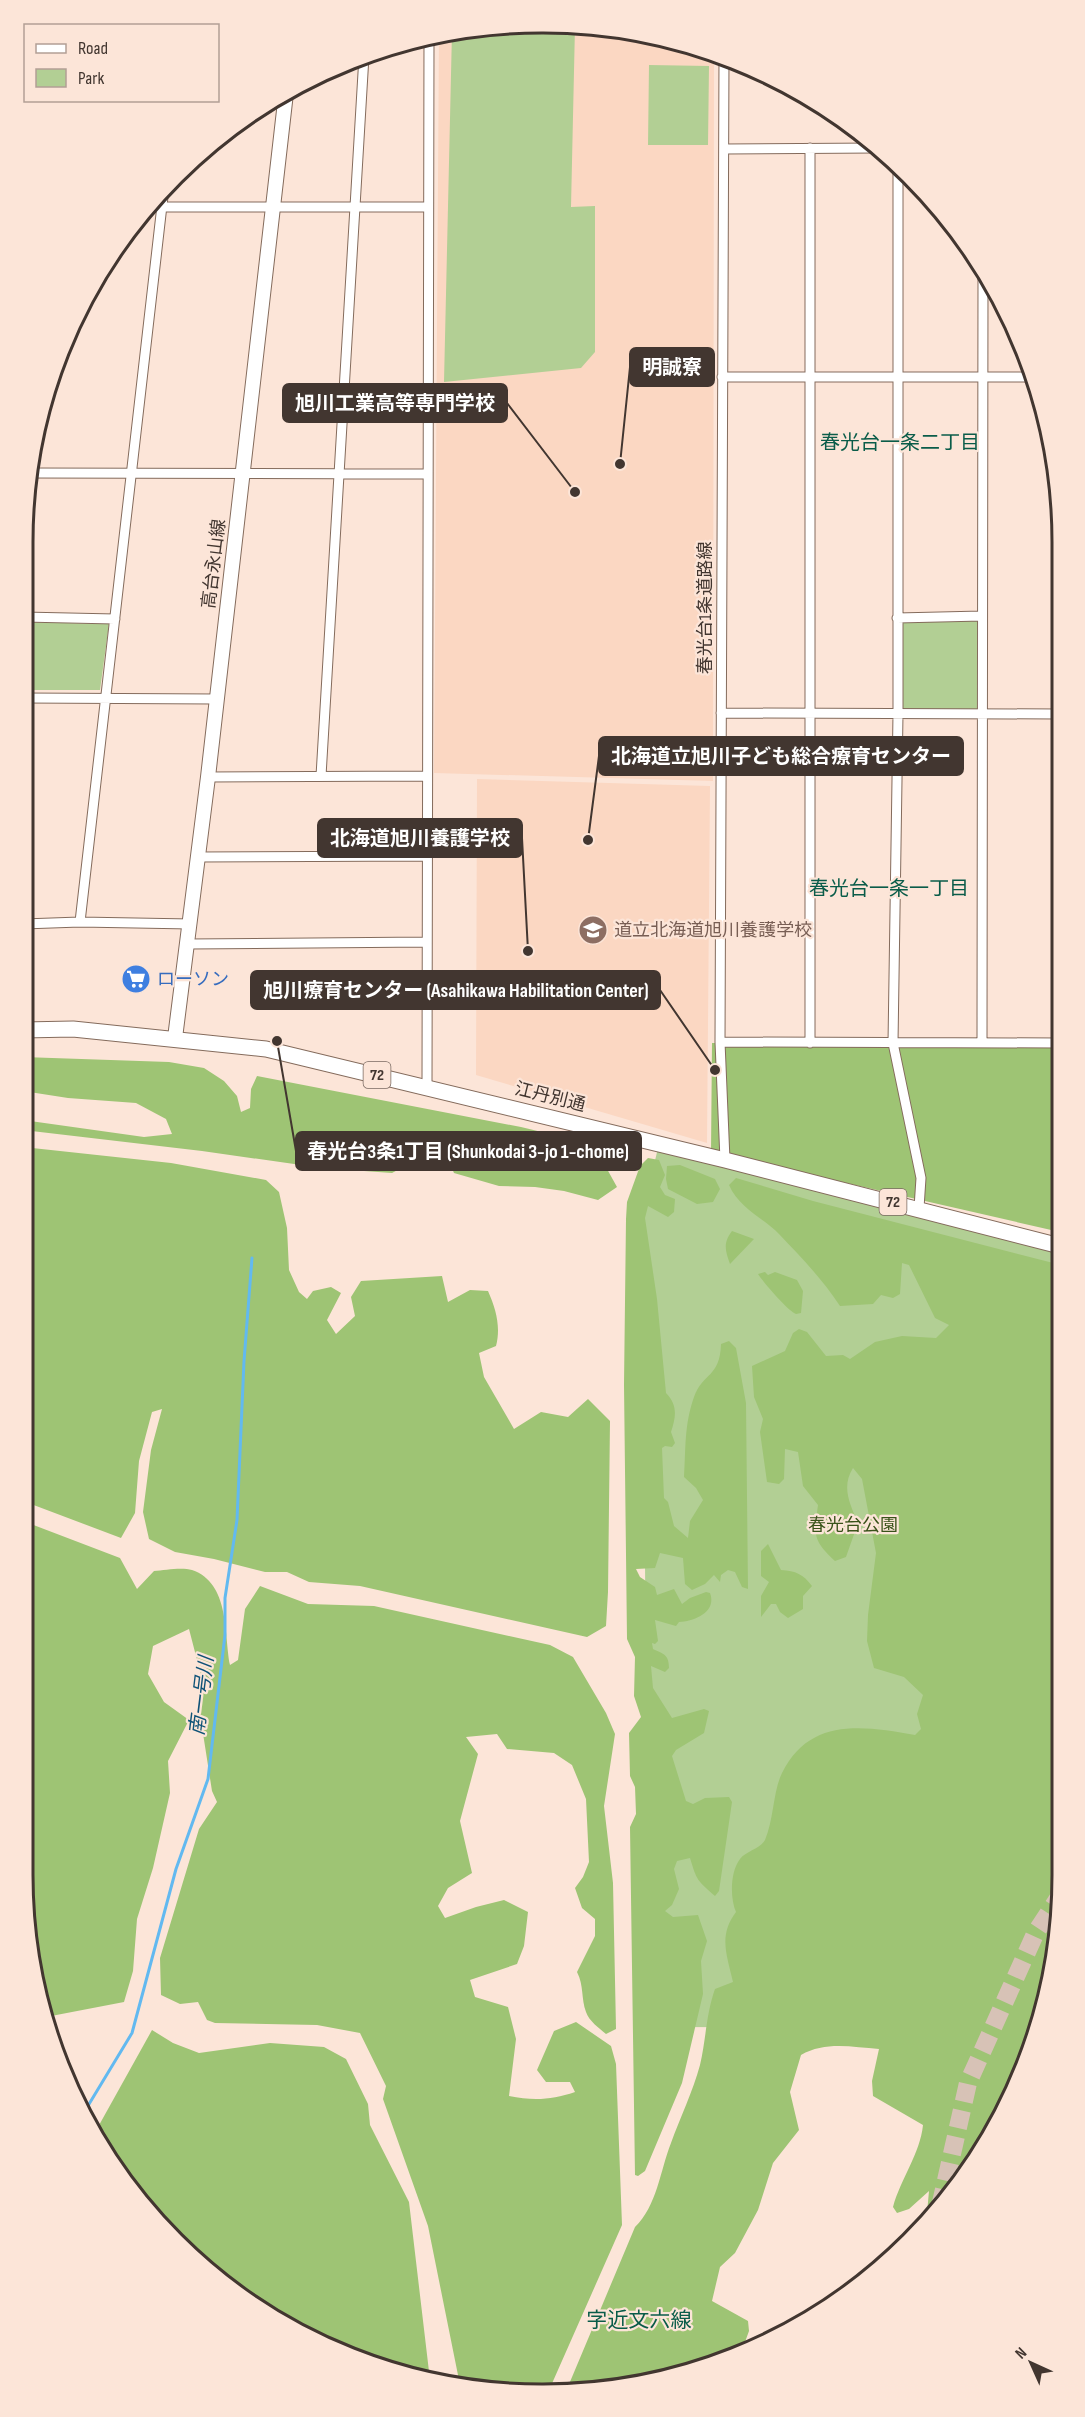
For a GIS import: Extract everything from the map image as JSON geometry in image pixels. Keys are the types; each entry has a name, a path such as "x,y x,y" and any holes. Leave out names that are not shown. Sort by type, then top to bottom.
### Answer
{"main road":[{"name":"江丹別通","path":"33,1030 73,1029 266,1049 919,1208 1052,1244"}],"street":[{"path":"427,1087 429,46"},
{"path":"321,776 353,207 363,66"},
{"name":"春光台1条道路線","path":"724,67 720,1042 725,1160"},
{"name":"高台永山線","path":"175,1038 191,924 285,103"},
{"path":"810,148 810,1043"},
{"path":"724,149 865,148"},
{"path":"898,177 898,714 892,1043 921,1178 919,1208"},
{"path":"80,922 162,203"},
{"path":"162,207 272,205 428,207"},
{"path":"982,1043 983,286"},
{"path":"722,377 1024,377"},
{"path":"38,473 428,474"},
{"path":"897,618 982,616"},
{"path":"33,617 115,619"},
{"path":"33,698 216,699"},
{"path":"722,713 1052,714"},
{"path":"208,777 427,776"},
{"path":"198,858 427,856"},
{"path":"33,924 191,924"},
{"path":"188,944 427,942"},
{"path":"720,1042 1052,1043"}],"shaded area":[{"path":"509,34 576,34 642,43 674,50 714,63 713,781 434,773 439,44"},
{"name":"道立北海道旭川養護学校","path":"477,779 710,786 707,1143 476,1075"}],"green space":[{"path":"509,34 575,34 571,207 595,206 595,352 581,368 444,382 452,41"},
{"path":"649,65 709,66 708,145 648,145"},
{"path":"982,616 982,714 898,714 897,618"},
{"path":"33,622 109,624 100,690 33,690"},
{"path":"712,1043 1052,1047 1052,1230 711,1152"},
{"path":"33,1057 169,1062 204,1068 224,1081 237,1096 241,1112 250,1108 251,1089 257,1076 521,1127 583,1142 602,1160 617,1187 598,1200 564,1191 499,1186 454,1173 445,1153 428,1147 411,1163 392,1173 322,1168 33,1131 33,1121 144,1137 172,1134 166,1119 136,1103 68,1098 33,1093"},
{"path":"33,1148 171,1163 266,1180 279,1192 287,1228 289,1270 299,1292 307,1299 313,1291 331,1287 341,1293 327,1320 336,1334 355,1316 351,1297 361,1281 442,1276 448,1302 470,1290 488,1291 497,1318 496,1346 479,1353 484,1377 514,1429 541,1412 568,1417 588,1399 610,1421 606,1626 587,1637 360,1586 309,1582 287,1572 265,1572 175,1552 149,1539 143,1512 151,1450 162,1409 152,1412 139,1461 135,1513 121,1538 33,1505"},
{"name":"春光台公園","path":"658,1148 1052,1249 1051,1908 1042,1974 1028,2028 649,2027 642,1215"},
{"path":"648,1158 659,1160 665,1175 660,1187 665,1195 675,1199 674,1212 668,1217 648,1206 645,1218 657,1299 666,1393 673,1402 675,1411 671,1432 675,1443 672,1447 662,1448 664,1498 668,1502 674,1526 688,1538 690,1521 703,1500 696,1488 684,1477 688,1418 698,1389 718,1363 721,1344 729,1341 736,1348 746,1403 748,1589 742,1587 735,1572 728,1570 721,1575 720,1582 714,1575 705,1584 692,1590 685,1584 683,1558 660,1553 655,1568 636,1569 640,1577 655,1587 657,1595 674,1589 682,1604 690,1598 706,1592 710,1593 711,1600 707,1610 692,1620 679,1622 676,1626 655,1620 658,1641 655,1644 652,1643 653,1649 665,1655 669,1668 665,1672 651,1666 653,1688 672,1718 704,1709 709,1711 704,1733 676,1750 672,1756 686,1801 693,1804 705,1798 729,1797 732,1802 719,1891 715,1896 698,1880 690,1858 677,1861 674,1869 679,1889 672,1905 665,1911 673,1917 698,1915 707,1941 701,1961 703,1994 682,2083 645,2171 638,2176 635,2175 630,1827 636,1814 635,1787 630,1776 629,1733 641,1717 634,1696 635,1657 627,1639 624,1385 627,1202 640,1166"},
{"path":"680,1165 715,1179 720,1189 713,1202 697,1204 668,1189 667,1166"},
{"path":"736,1178 813,1201 1052,1263 1052,1874 1048,1941 1035,2006 1013,2069 984,2129 947,2185 927,2208 929,2191 909,2209 897,2213 893,2207 918,2146 923,2125 873,2096 872,2081 879,2049 829,2046 801,2055 790,2092 799,2130 773,2163 758,2210 735,2253 720,2267 712,2301 748,2321 749,2331 745,2341 674,2367 609,2380 569,2383 635,2227 653,2199 697,2075 715,1989 733,1982 726,1938 730,1921 736,1912 732,1893 734,1871 743,1856 760,1846 765,1840 782,1773 794,1755 807,1742 823,1734 857,1728 915,1735 921,1729 917,1714 923,1695 904,1677 874,1668 867,1641 876,1553 862,1479 853,1468 849,1475 847,1489 858,1523 846,1557 835,1561 818,1542 816,1523 818,1505 803,1486 798,1452 785,1449 784,1479 779,1484 767,1482 760,1432 763,1419 754,1397 752,1366 785,1351 793,1333 799,1329 807,1332 826,1356 843,1355 850,1359 875,1342 902,1336 936,1338 949,1325 935,1318 909,1265 902,1263 900,1294 893,1298 881,1295 873,1304 840,1306 803,1260 779,1234 739,1200 729,1185"},
{"path":"732,1231 754,1239 730,1264 726,1247 727,1239"},
{"path":"765,1272 768,1275 775,1272 797,1280 803,1291 801,1313 792,1312 770,1289 758,1274"},
{"path":"33,1525 120,1558 137,1589 154,1571 188,1569 204,1577 213,1586 223,1611 230,1665 238,1660 245,1609 260,1586 308,1604 374,1606 550,1645 573,1657 606,1713 615,1734 604,1806 613,1883 616,2029 606,2034 589,2018 584,2007 581,1982 577,1972 595,1936 595,1919 582,1908 575,1888 583,1877 589,1862 586,1799 572,1765 554,1753 507,1749 497,1734 466,1737 478,1754 460,1821 472,1873 448,1888 438,1906 445,1918 504,1900 528,1912 524,1946 517,1964 470,1980 475,1997 508,2007 516,2039 509,2096 542,2099 575,2092 570,2082 546,2082 537,2070 554,2031 576,2022 611,2046 616,2064 622,2225 552,2384 509,2383 458,2377 428,2226 383,2099 386,2086 360,2033 317,2025 215,2023 207,2020 198,2002 180,2004 161,1995 160,1958 199,1829 217,1802 212,1791 202,1727 197,1714 203,1683 189,1629 153,1646 148,1674 164,1702 189,1720 168,1761 170,1793 153,1868 137,1919 133,1971 124,2002 53,2016 43,1974 37,1941 33,1874"},
{"path":"768,1544 781,1570 799,1574 812,1586 803,1596 803,1609 788,1618 780,1612 776,1604 771,1604 761,1617 761,1596 769,1582 761,1576 761,1551"},
{"path":"152,2030 173,2043 199,2053 270,2043 324,2047 346,2059 368,2104 370,2125 409,2202 429,2371 379,2357 317,2331 288,2316 232,2279 182,2235 159,2210 138,2185 99,2125"}],"waterway":[{"name":"南一号川","path":"89,2105 132,2033 176,1869 208,1779 225,1635 225,1598 237,1520 244,1361 252,1258"}],"tunnel":[{"path":"944,2188 968,2083 1036,1932 1051,1909"}],"place":[{"name":"明誠寮","path":"620,464"},
{"name":"旭川工業高等専門学校","path":"575,492"},
{"name":"北海道立旭川子ども総合療育センター","path":"588,840"},
{"name":"道立北海道旭川養護学校","path":"593,930"},
{"name":"北海道旭川養護学校","path":"528,951"},
{"name":"ローソン","path":"136,979"},
{"name":"春光台3条1丁目 (Shunkodai 3-jo 1-chome)","path":"277,1041"},
{"name":"旭川療育センター (Asahikawa Habilitation Center)","path":"715,1070"}],"district":[{"name":"春光台一条二丁目","path":"900,443"},
{"name":"春光台一条一丁目","path":"889,889"},
{"name":"字近文六線","path":"639,2320"}]}
